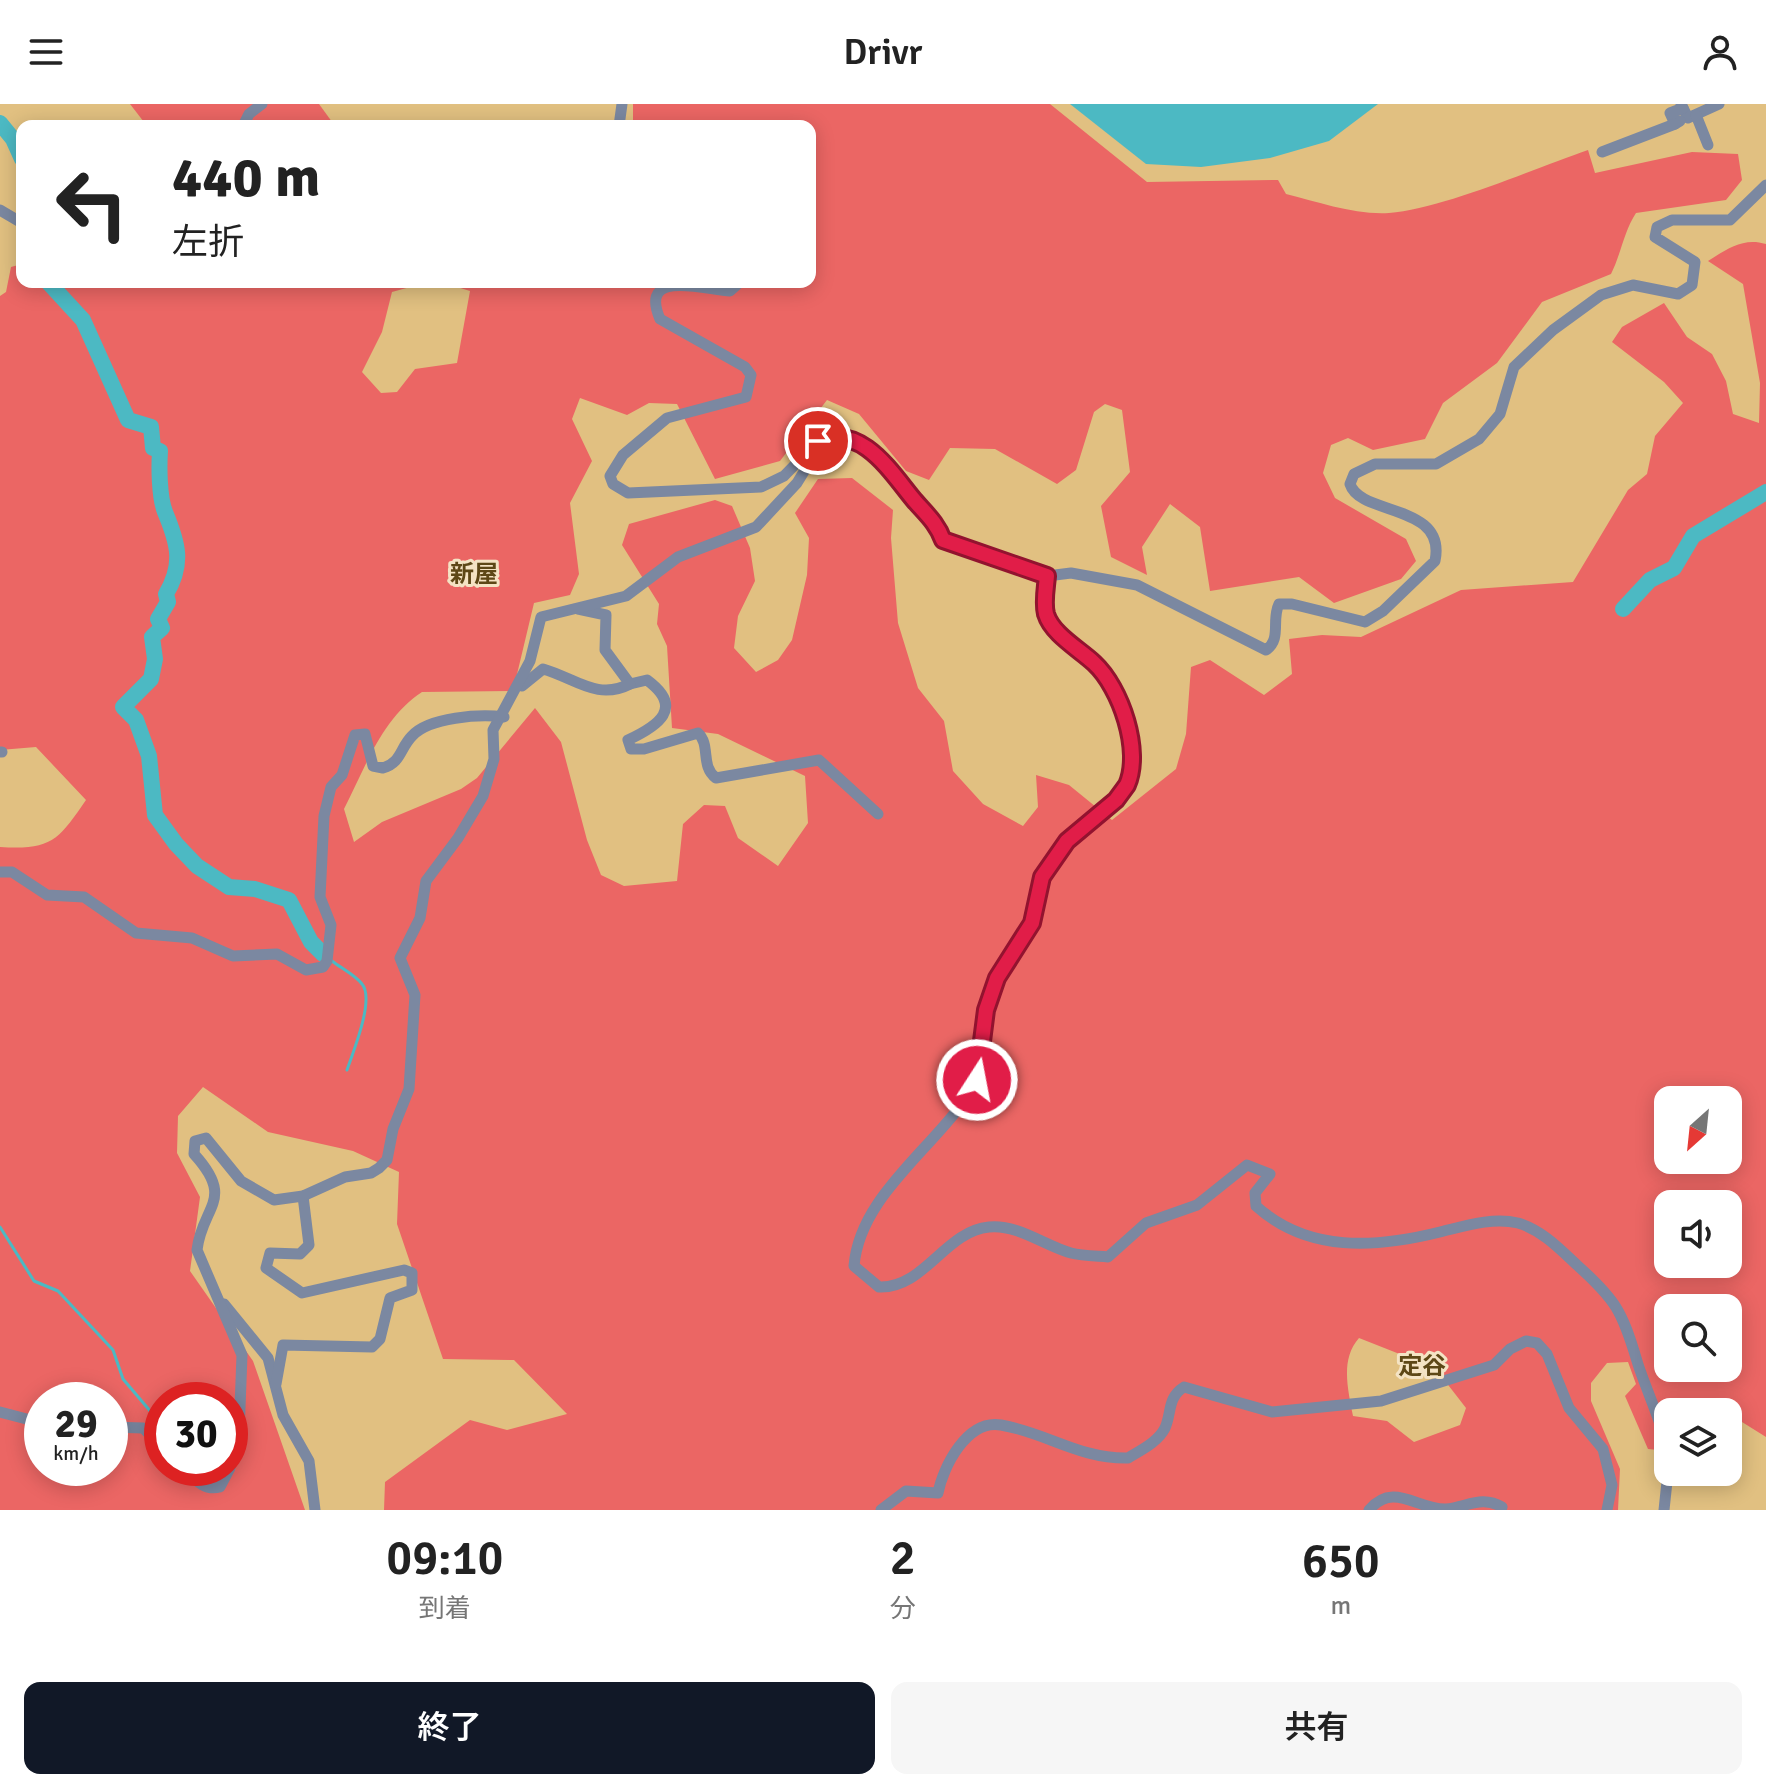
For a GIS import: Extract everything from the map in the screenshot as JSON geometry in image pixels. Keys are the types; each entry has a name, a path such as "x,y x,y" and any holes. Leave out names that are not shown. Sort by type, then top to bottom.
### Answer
{"street":[{"path":"246,120 262,104"},
{"path":"1602,152 1675,124 1670,113 1719,104"},
{"path":"1687,111 1708,145"},
{"path":"664,288 656,298 660,319 745,367 751,375 746,397 667,418 617,462 610,481 628,493 745,491 784,476 818,441 847,438 872,452 938,525 943,540 1047,576 1071,573 1148,589 1260,650 1266,650 1274,642 1276,608 1284,602 1356,622 1372,620 1431,568 1437,553 1435,543 1423,526 1352,490 1354,474 1375,464 1419,467 1436,464 1479,439 1500,414 1514,367 1577,313 1618,288 1633,285 1678,294 1692,285 1695,262 1655,237 1657,227 1672,220 1730,220 1766,185"},
{"path":"700,288 730,291 733,288"},
{"path":"241,1382 242,1355 197,1250 199,1235 213,1213 217,1195 206,1168 194,1154 195,1141 206,1138 241,1181 274,1200 303,1196 345,1177 371,1173 387,1160 393,1129 409,1089 414,1013 415,995 400,958 420,918 426,881 458,838 483,796 494,759 492,739 498,716 530,661 541,617 626,596 678,557 756,527 797,483 819,447 818,441"},
{"path":"1047,576 1047,616 1057,631 1097,665 1115,694 1132,755 1132,774 1116,800 1067,841 1047,868 1032,923 997,978 986,1010 977,1080 879,1203 860,1241 854,1266 879,1287 900,1286 947,1248 990,1226 1028,1234 1071,1253 1108,1257 1146,1223 1197,1205 1247,1165 1270,1174 1255,1193 1256,1206 1273,1221 1300,1235 1357,1244 1439,1233 1473,1223 1518,1223 1549,1238 1596,1279 1617,1304 1654,1410"},
{"path":"573,608 606,615 605,650 630,684"},
{"path":"0,872 12,872 47,895 84,897 136,933 192,938 233,956 277,954 306,970 323,967 327,961 331,925 320,897 324,816 331,787 342,775 355,735 365,734 373,766 383,768 397,761 413,734 420,730 465,715 506,718 523,683 543,669 595,691 616,691 647,680 659,689 667,705 658,724 628,740 631,749 644,749 698,733 705,740 707,767 716,778 819,760 878,814"},
{"path":"276,1384 283,1345 372,1347 380,1339 390,1298 412,1290 414,1285 412,1273 404,1270 302,1293 270,1273 266,1268 270,1253 300,1254 309,1245 303,1196"},
{"path":"222,1303 229,1306 268,1358 283,1415 309,1461 315,1510"},
{"path":"881,1510 906,1491 938,1493 942,1472 952,1454 982,1429 998,1424 1079,1451 1128,1458 1159,1436 1165,1427 1172,1399 1184,1387 1272,1412 1363,1404 1494,1365 1510,1349 1526,1341 1537,1343 1547,1354 1569,1408 1603,1449 1612,1485 1607,1510"},
{"path":"0,1412 24,1418"},
{"path":"1664,1510 1667,1486"},
{"path":"1369,1510 1383,1498 1394,1496 1438,1509 1487,1500 1502,1507 1501,1510"}],"shaded area":[{"path":"130,104 319,104 331,120 142,120"},
{"path":"633,104 1050,104 1147,182 1278,180 1286,194 1376,213 1435,204 1588,150 1595,173 1692,152 1738,154 1742,180 1726,200 1636,213 1611,274 1542,302 1497,363 1443,403 1425,439 1373,450 1348,438 1331,445 1323,473 1335,498 1406,539 1416,561 1401,579 1334,603 1299,577 1210,591 1200,527 1170,504 1142,547 1147,575 1111,557 1101,506 1130,472 1122,410 1105,404 1094,412 1076,470 1057,484 995,449 950,448 929,480 906,471 859,414 827,400 780,461 715,479 677,404 649,403 627,415 580,398 572,419 592,461 570,503 579,574 570,595 534,603 513,691 422,692 408,703 385,730 344,809 354,842 382,822 461,789 477,778 535,708 561,742 587,840 601,875 624,886 677,881 683,824 704,805 725,806 738,838 778,866 808,823 805,776 718,734 672,728 667,646 657,624 659,604 622,545 629,524 715,500 732,506 750,548 755,581 738,616 734,648 756,672 778,660 792,640 807,575 809,538 795,513 818,479 852,478 893,510 891,538 898,623 918,688 944,721 953,771 983,804 1023,826 1038,807 1036,775 1069,785 1112,820 1176,769 1186,734 1191,667 1210,660 1264,695 1292,674 1289,639 1322,635 1361,637 1461,590 1573,582 1628,490 1647,474 1655,436 1683,403 1664,382 1612,342 1622,327 1664,303 1687,337 1712,354 1726,381 1733,414 1759,423 1760,383 1743,284 1708,261 1743,243 1766,244 1766,1437 1742,1422 1742,1398 1654,1398 1654,1450 1648,1449 1625,1396 1636,1384 1628,1362 1607,1363 1591,1383 1591,1401 1620,1469 1618,1510 384,1510 385,1482 470,1420 507,1430 567,1414 514,1360 443,1359 397,1224 399,1172 353,1151 268,1132 203,1087 178,1116 177,1153 200,1197 190,1271 253,1361 305,1510 0,1510 0,847 31,847 52,840 68,825 86,800 36,747 0,750 0,296 6,292 11,267 16,266 16,288 406,288 392,292 382,332 362,372 381,393 397,392 415,369 457,363 470,291 460,288 816,288 816,120 633,120","holes":["1359,1338 1435,1368 1466,1408 1460,1425 1414,1442 1387,1421 1353,1416 1347,1365"]}],"water":[{"path":"1070,104 1378,104 1329,141 1270,158 1201,167 1146,164"}],"waterway":[{"path":"0,123 16,146"},
{"path":"54,288 83,320 128,420 151,427 153,448 160,451 163,506 176,544 177,563 166,594 168,602 158,619 162,628 152,637 155,659 151,679 123,707 136,720 149,756 155,815 197,866 229,887 255,889 289,900 311,942 323,954"},
{"path":"1623,609 1650,580 1674,568 1693,536 1766,492"},
{"path":"332,961 359,981 365,991 365,1013 347,1070"},
{"path":"0,1227 34,1281 58,1291 113,1350 123,1379 144,1404"}],"district":[{"name":"新屋","path":"474,574"},
{"name":"定谷","path":"1422,1366"}],"route":[{"path":"818,441 827,437 847,438 872,452 938,525 943,540 1047,576 1047,616 1057,631 1097,665 1119,703 1128,737 1132,774 1127,785 1116,800 1067,841 1052,859 1042,877 1032,923 997,978 986,1010 981,1070 977,1080"}]}
